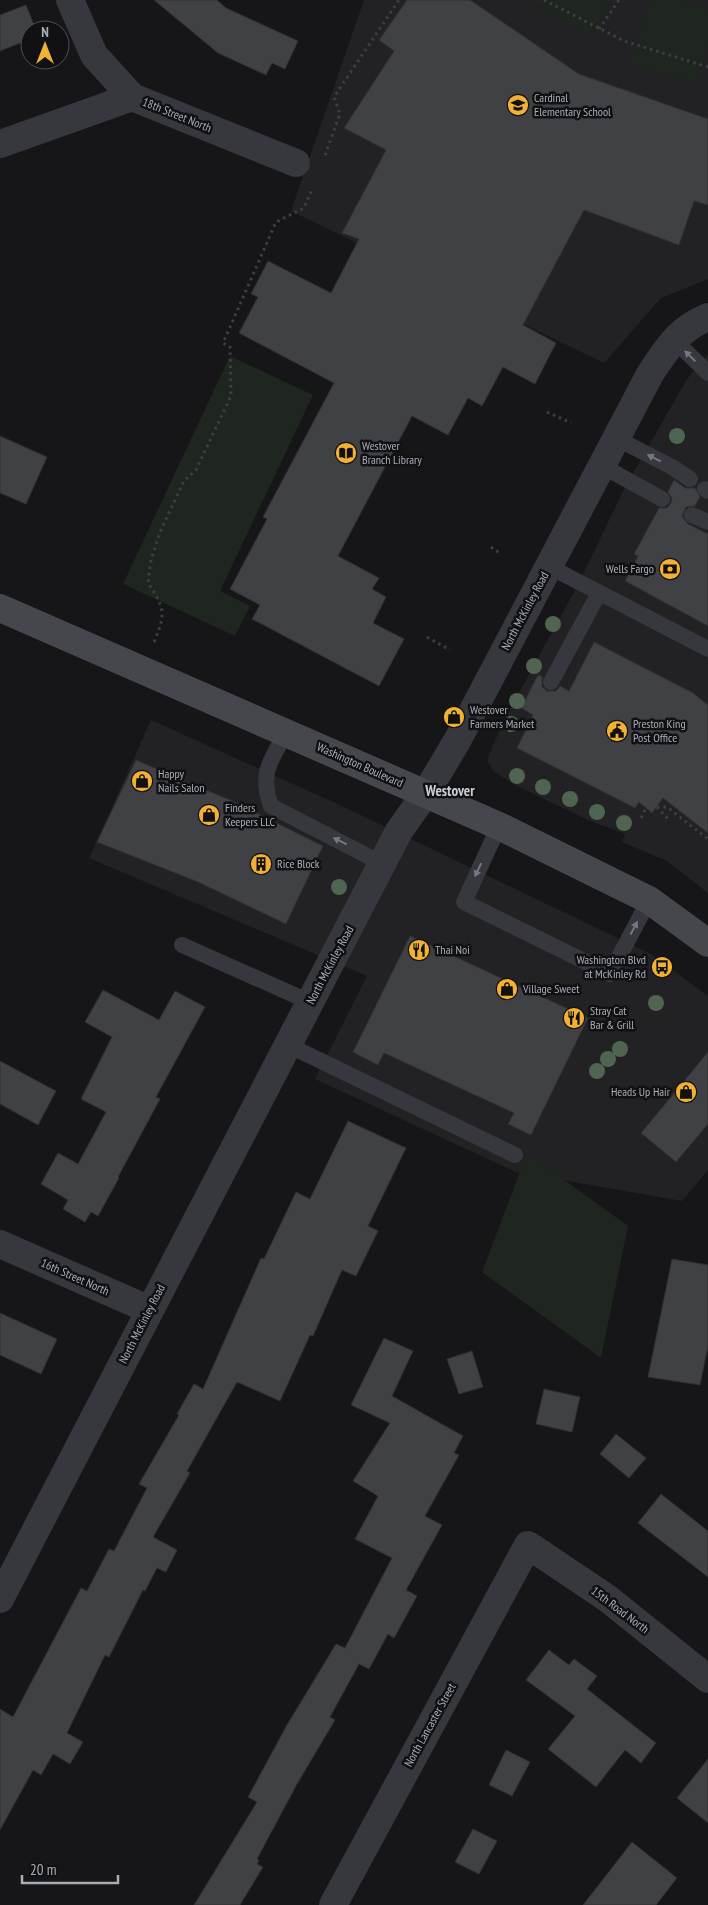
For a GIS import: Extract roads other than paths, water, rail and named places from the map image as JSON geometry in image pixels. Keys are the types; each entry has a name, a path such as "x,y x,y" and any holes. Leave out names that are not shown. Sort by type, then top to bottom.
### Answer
{"main road":[{"name":"Washington Boulevard","path":"0,608 499,826 649,900 708,943"}],"street":[{"path":"70,0 94,55 132,97"},
{"name":"18th Street North","path":"0,144 132,97 306,172"},
{"path":"673,339 697,321 708,317"},
{"name":"North McKinley Road","path":"0,1599 399,831 426,793 457,740 650,374 673,339"},
{"name":"16th Street North","path":"0,1244 150,1310"},
{"name":"15th Road North","path":"528,1545 607,1598 708,1679"},
{"name":"North Lancaster Street","path":"333,1905 528,1545"}],"lane":[{"path":"673,339 708,372"},
{"path":"616,438 672,467 690,480"},
{"path":"602,466 662,499"},
{"path":"692,515 708,522"},
{"path":"548,566 708,649"},
{"path":"551,682 599,593"},
{"path":"286,732 268,766 264,788 270,806 383,864"},
{"path":"499,826 464,902 610,974 649,900"},
{"path":"182,945 310,1002"},
{"path":"288,1045 515,1155"}],"place":[{"name":"Cardinal Elementary School","path":"518,105"},
{"name":"Westover Branch Library","path":"346,453"},
{"name":"Wells Fargo","path":"670,569"},
{"name":"Westover Farmers Market","path":"454,717"},
{"name":"Preston King Post Office","path":"617,731"},
{"name":"Happy Nails Salon","path":"142,781"},
{"name":"Finders Keepers LLC","path":"209,815"},
{"name":"Rice Block","path":"261,864"},
{"name":"Thai Noi","path":"419,950"},
{"name":"Washington Blvd at McKinley Rd","path":"662,967"},
{"name":"Village Sweet","path":"507,989"},
{"name":"Stray Cat Bar & Grill","path":"574,1018"},
{"name":"Heads Up Hair","path":"686,1092"}],"district":[{"name":"Westover","path":"450,791"}]}
